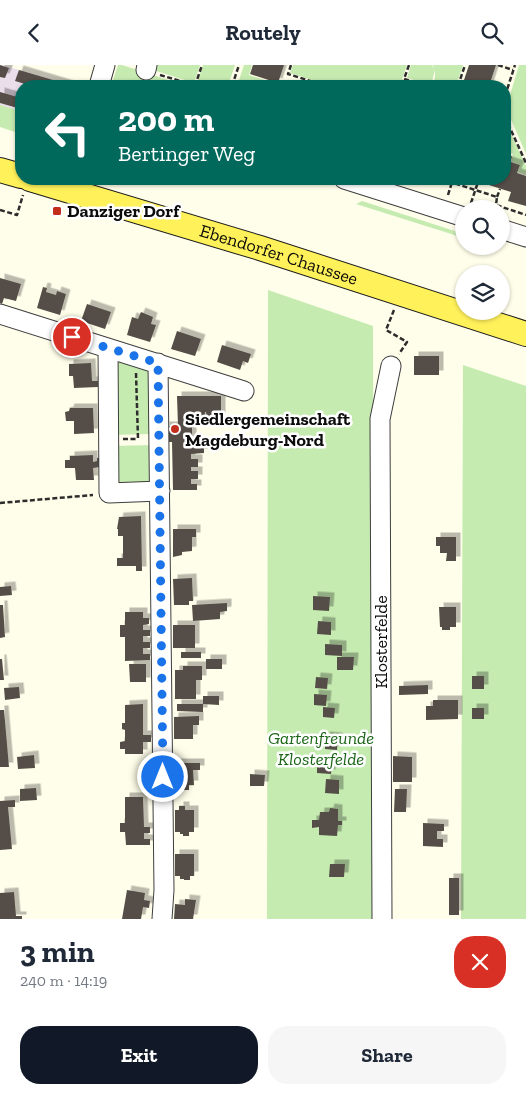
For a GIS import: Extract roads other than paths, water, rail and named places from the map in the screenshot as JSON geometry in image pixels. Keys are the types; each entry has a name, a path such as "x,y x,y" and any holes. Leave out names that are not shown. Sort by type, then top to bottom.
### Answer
{"main road":[{"name":"Ebendorfer Chaussee","path":"0,170 15,177"},
{"name":"Ebendorfer Chaussee","path":"73,185 526,334"}],"street":[{"path":"101,80 105,65"},
{"path":"363,185 455,214"},
{"path":"510,232 526,237"},
{"path":"0,314 244,391"},
{"path":"108,348 109,493 160,491"},
{"path":"158,363 164,890 162,919"},
{"name":"Klosterfelde","path":"382,919 380,419 391,366"}],"place":[{"name":"Danziger Dorf","path":"57,211"},
{"name":"Siedlergemeinschaft Magdeburg-Nord","path":"175,429"}],"park label":[{"name":"Gartenfreunde Klosterfelde","path":"321,748"}]}
